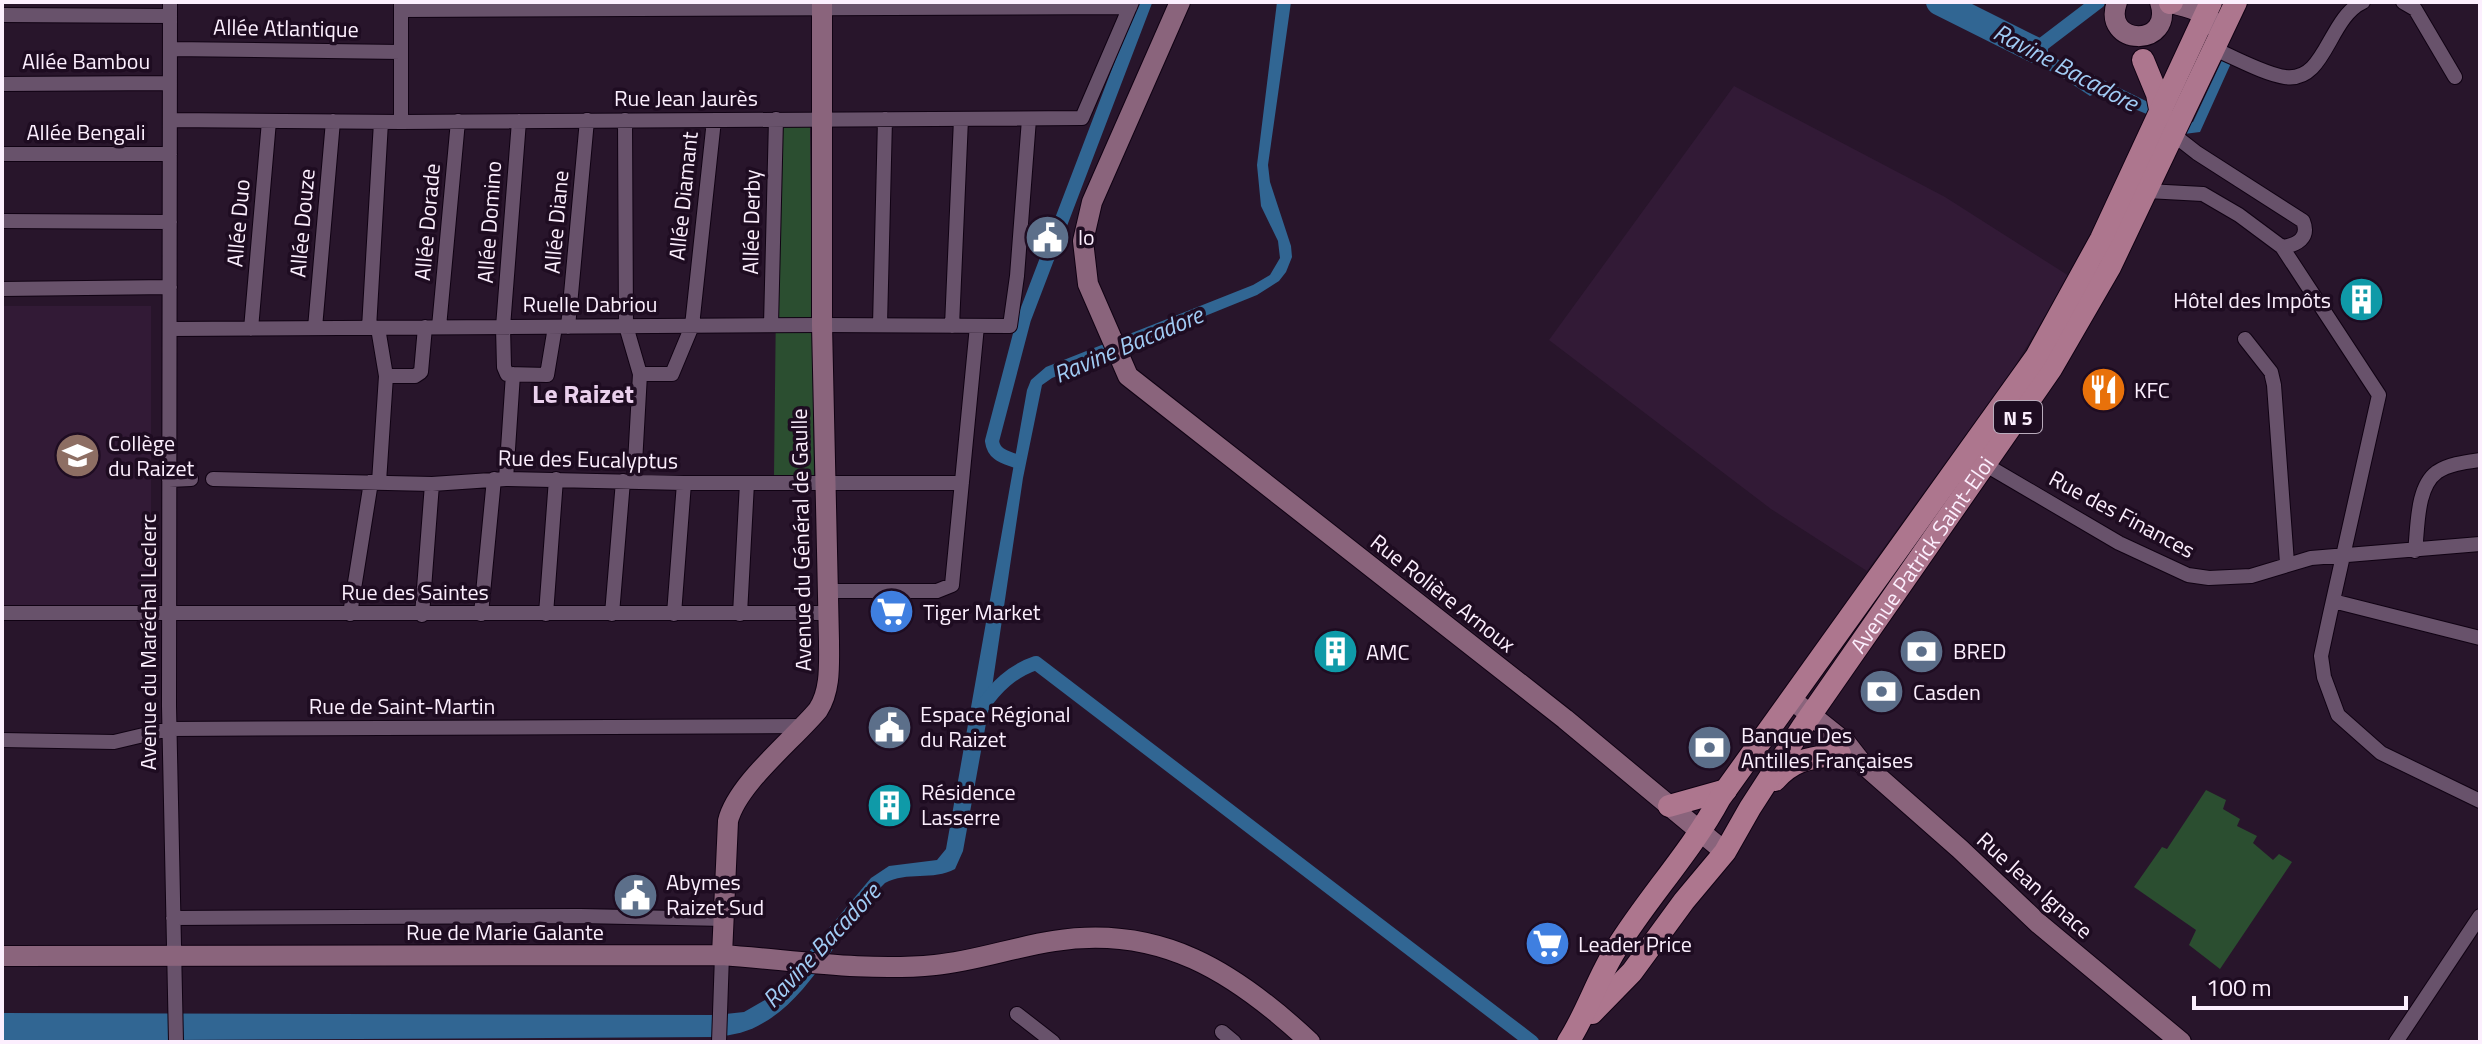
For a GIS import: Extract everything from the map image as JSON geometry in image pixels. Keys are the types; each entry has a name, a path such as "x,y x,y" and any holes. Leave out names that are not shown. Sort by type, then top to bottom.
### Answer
{"main road":[{"name":"Avenue Patrick Saint-Eloi","path":"1572,1035 1615,950 2036,357 2101,239 2161,114 2217,48 2236,2"},
{"name":"Avenue Patrick Saint-Eloi","path":"1572,1035 1632,972 1725,852 1807,720 2051,369 2155,191 2174,135 2182,92 2208,8"},
{"path":"2143,60 2157,94 2161,114"},
{"path":"1750,808 1788,766 1814,757 1850,758"},
{"path":"1669,806 1726,790"}],"street":[{"name":"Rue Rolière Arnoux","path":"1180,2 1092,202 1083,241 1088,284 1128,376 1553,710 1725,852"},
{"path":"2113,13 2138,37 2156,29 2162,18 2160,2"},
{"path":"2170,2 2208,8 2217,48 2287,78 2302,75 2316,67 2336,27 2356,5 2363,2"},
{"path":"2403,2 2415,9 2455,77"},
{"path":"401,122 401,6 1131,4"},
{"name":"Rue Jean Jaurès","path":"170,120 401,122 1082,118 1131,4"},
{"name":"Avenue du Général de Gaulle","path":"719,1042 728,821 732,808 752,781 805,726 824,701 828,686 822,325 822,5"},
{"path":"2,15 170,9"},
{"name":"Avenue du Maréchal Leclerc","path":"170,9 168,613 176,1042"},
{"path":"2113,13 2143,60 2182,92"},
{"name":"Allée Atlantique","path":"170,49 401,52"},
{"name":"Allée Bambou","path":"2,84 170,83"},
{"name":"Allée Derby","path":"771,325 776,119"},
{"path":"880,325 885,119"},
{"path":"952,326 961,119"},
{"name":"Ruelle Dabriou","path":"170,329 1010,326 1017,276 1029,119"},
{"name":"Allée Diane","path":"513,374 547,375 561,327 587,120"},
{"path":"612,614 640,374 626,326 625,120"},
{"name":"Allée Diamant","path":"640,374 672,374 692,326 714,120"},
{"name":"Allée Duo","path":"251,329 269,121"},
{"name":"Allée Douze","path":"315,328 333,121"},
{"name":"Allée Dorade","path":"386,376 415,376 421,372 432,327 458,121"},
{"name":"Allée Domino","path":"513,374 505,371 503,327 519,121"},
{"path":"350,614 375,482 386,376 374,328 381,122"},
{"path":"2174,135 2303,221 2303,239 2292,246 2282,247"},
{"name":"Allée Bengali","path":"2,154 170,154"},
{"path":"2155,191 2203,194 2282,247 2379,395 2321,656 2324,677 2338,715 2381,753 2480,801"},
{"path":"2,221 170,222"},
{"path":"2,289 170,287"},
{"path":"827,591 937,591 948,588 954,581 977,326"},
{"path":"2245,339 2271,372 2274,385 2287,563"},
{"path":"481,614 513,374"},
{"path":"2415,551 2423,491 2435,473 2456,464 2480,460"},
{"name":"Rue des Finances","path":"1986,465 2119,543 2188,575 2209,578 2251,576 2287,563 2344,554 2480,544"},
{"path":"169,480 191,479"},
{"name":"Rue des Eucalyptus","path":"213,479 432,484 500,479 684,483 962,483"},
{"path":"546,614 556,479"},
{"path":"674,614 684,483"},
{"path":"740,614 747,483"},
{"path":"422,615 432,484"},
{"path":"2333,601 2480,638"},
{"name":"Rue des Saintes","path":"2,613 828,613"},
{"name":"Rue Jean Ignace","path":"1788,705 1960,849 2038,923 2181,1042"},
{"name":"Rue de Saint-Martin","path":"2,740 114,742 169,729 805,726"},
{"path":"173,918 580,916 725,919"},
{"path":"2396,1042 2480,916"},
{"path":"2468,936 2480,946"},
{"name":"Rue de Marie Galante","path":"2,956 722,955 831,965 904,967 958,963 1054,941 1098,937 1153,943 1191,956 1224,975 1310,1042"},
{"path":"1017,1014 1053,1042"}],"shaded area":[{"path":"1734,86 1945,197 2069,276 2012,371 1867,571 1771,509 1549,340"},
{"name":"Collège du Raizet","path":"2,306 151,306 151,607 2,605"}],"green space":[{"path":"778,127 810,127 814,476 774,476"},
{"path":"2206,790 2226,800 2223,809 2240,819 2237,826 2257,836 2253,843 2273,860 2279,854 2292,862 2220,969 2189,945 2196,930 2134,887 2162,847 2167,849"}],"water":[{"path":"1277,2 1291,2 1268,165 1292,257 1279,281 1257,295 1052,378 1042,385 1023,478 990,701 963,851 955,869 938,875 902,877 885,883 798,995 763,1023 729,1035 2,1041 2,1013 716,1015 744,1012 772,996 871,878 889,866 937,860 946,849 1031,380 1046,367 1253,285 1270,275 1280,258 1278,241 1261,206 1257,165"},
{"path":"2223,58 2232,61 2200,132 2184,134 2188,123 2193,122"},
{"path":"2076,70 2085,71 2150,103 2149,115 2096,93 2090,96 2069,82"}],"waterway":[{"path":"1018,462 998,453 992,441 1024,319 1145,2"},
{"name":"Ravine Bacadore","path":"1939,2 2035,50"},
{"path":"2086,83 2052,64 2035,50 2098,2"},
{"path":"982,707 1005,680 1036,663 1532,1042"}],"place":[{"name":"lo","path":"1047,237"},
{"name":"Hôtel des Impôts","path":"2362,300"},
{"name":"KFC","path":"2103,390"},
{"name":"Collège du Raizet","path":"77,456"},
{"name":"Tiger Market","path":"892,612"},
{"name":"BRED","path":"1922,651"},
{"name":"AMC","path":"1335,652"},
{"name":"Casden","path":"1882,692"},
{"name":"Espace Régional du Raizet","path":"889,727"},
{"name":"Banque Des Antilles Françaises","path":"1710,748"},
{"name":"Résidence Lasserre","path":"890,805"},
{"name":"Abymes Raizet Sud","path":"635,895"},
{"name":"Leader Price","path":"1547,944"}],"district":[{"name":"Le Raizet","path":"583,393"}]}
